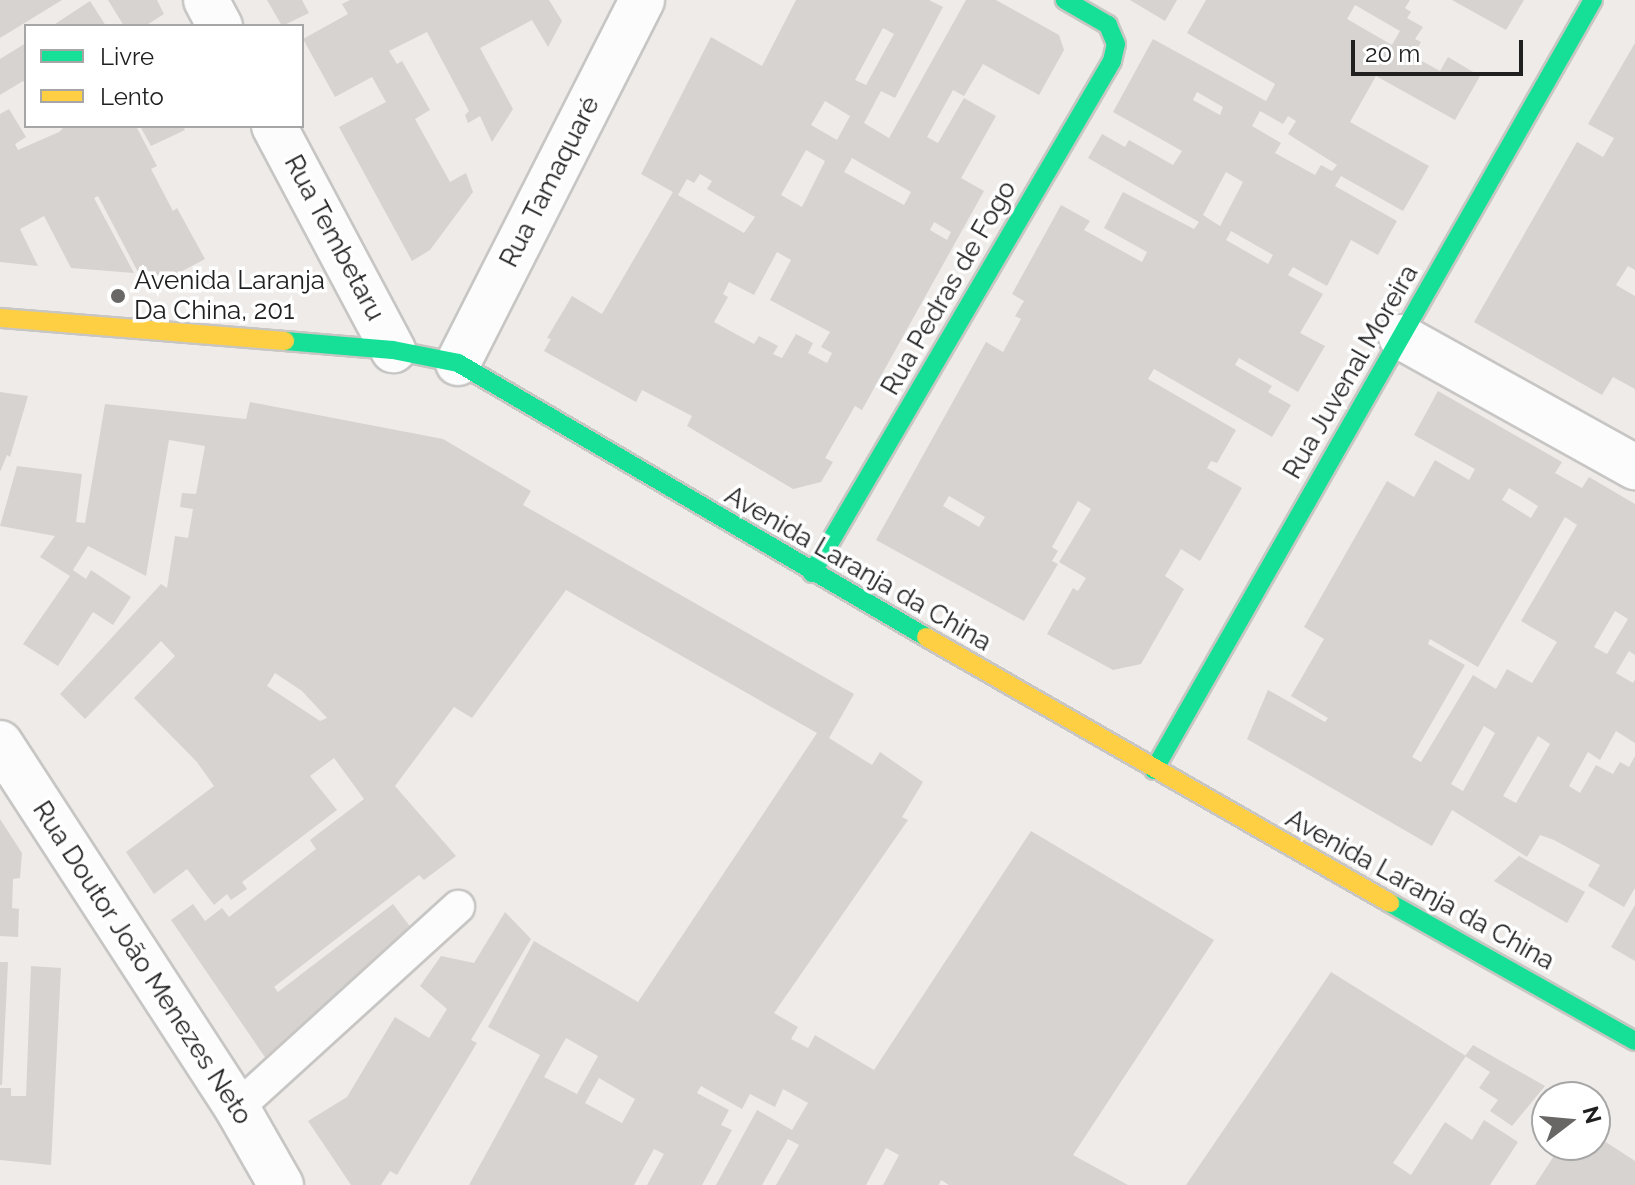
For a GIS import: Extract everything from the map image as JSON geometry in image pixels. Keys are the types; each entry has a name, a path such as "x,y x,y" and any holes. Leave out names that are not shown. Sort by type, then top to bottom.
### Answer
{"street":[{"path":"206,0 219,24"},
{"name":"Rua Tamaquaré","path":"458,363 642,0"},
{"name":"Rua Pedras de Fogo","path":"812,573 1112,61 1116,44 1108,25 1065,0"},
{"name":"Rua Juvenal Moreira","path":"1154,770 1593,0"},
{"name":"Rua Tembetaru","path":"275,128 393,350"},
{"name":"Avenida Laranja da China","path":"0,318 393,350 458,363 812,573 1635,1041"},
{"path":"1401,337 1635,467"},
{"name":"Rua Doutor João Menezes Neto","path":"0,743 237,1108 281,1185"}],"lane":[{"path":"237,1108 458,907"}],"building":[{"path":"0,0 62,0 0,38"},
{"path":"108,0 157,0 164,14 148,24 123,24"},
{"path":"267,0 302,0 309,13 281,24"},
{"path":"350,0 549,0 562,21 548,47 532,20 480,48 513,109 492,142 480,116 468,123 465,115 469,111 427,32 389,51 397,64 402,61 430,110 415,119 450,182 466,173 473,192 430,250 412,261 339,127 386,102 372,77 335,97 304,41 348,14 342,4"},
{"path":"796,0 929,0 943,7 895,98 881,91 864,123 889,138 966,0 996,0 1059,35 1064,50 1039,95 983,64 964,96 953,90 927,137 938,143 964,98 996,116 961,178 984,191 862,410 855,406 825,458 833,462 821,482 793,489 687,426 692,416 642,390 636,402 544,351 551,339 547,338 572,296 602,314 673,192 641,174 711,37 762,66","holes":["883,28 894,34 866,85 855,80","825,101 850,116 837,140 811,125","806,150 825,161 802,207 781,195","852,158 911,192 904,205 844,172","700,174 712,181 707,189 755,217 744,233 678,195 687,179 694,183","934,222 951,232 947,240 930,230","777,252 791,260 770,300 830,332 821,347 832,353 827,363 808,353 813,343 796,334 782,358 773,354 778,346 759,336 754,344 714,322 728,297 723,294 729,282 754,295"]},
{"path":"1130,0 1177,0 1165,21"},
{"path":"1206,0 1410,0 1405,8 1411,12 1407,18 1423,27 1415,39 1421,42 1413,56 1440,71 1448,57 1480,76 1455,120 1376,76 1350,122 1429,166 1403,211 1341,176 1335,186 1397,221 1378,255 1351,240 1327,286 1293,267 1288,275 1323,294 1300,333 1325,346 1298,392 1239,358 1235,365 1272,386 1268,392 1291,405 1272,437 1154,369 1148,379 1236,430 1217,463 1211,461 1207,468 1242,488 1200,561 1181,549 1165,576 1184,589 1141,664 1113,670 1047,634 1073,588 1078,591 1086,578 1059,562 1091,509 1078,501 1052,547 1058,551 1052,561 1058,564 1024,621 876,540 986,342 1003,352 1021,319 1015,316 1024,301 1012,294 1061,205 1090,221 1084,230 1142,262 1147,252 1104,228 1123,192 1194,229 1199,222 1088,158 1102,134 1125,147 1129,140 1173,165 1182,151 1113,112 1153,39 1266,101 1275,84 1187,33","holes":["1355,5 1400,31 1392,45 1347,19","1197,92 1223,107 1220,115 1193,100","1260,111 1283,124 1288,116 1296,121 1288,134 1337,165 1332,171 1321,165 1315,175 1275,153 1281,143 1252,126","1226,172 1243,182 1220,226 1203,215","1231,231 1273,255 1268,264 1226,240","949,496 985,517 979,527 943,506"]},
{"path":"1452,0 1524,0 1506,30"},
{"path":"90,1 105,24 55,24"},
{"path":"1635,43 1635,270 1628,266 1616,285 1635,296 1635,389 1613,377 1602,395 1474,322 1577,142 1603,157 1614,138 1588,124"},
{"path":"24,44 24,82 0,95 0,59"},
{"path":"9,109 26,137 15,144 18,150 63,128 137,128 157,166 151,169 173,211 177,208 205,259 173,276 139,274 98,196 94,198 134,273 71,268 44,216 20,229 38,266 0,262 0,114"},
{"path":"141,128 184,128 185,130 151,146"},
{"path":"1438,391 1562,462 1555,473 1582,488 1589,477 1635,504 1635,655 1629,651 1616,673 1633,683 1635,679 1635,743 1616,731 1600,760 1588,752 1569,786 1580,793 1596,765 1613,774 1620,762 1629,767 1635,756 1635,888 1624,907 1588,886 1600,865 1554,840 1540,835 1527,857 1452,810 1432,846 1247,739 1268,690 1325,722 1328,718 1291,696 1324,639 1304,627 1387,481 1414,497 1435,460 1469,480 1475,469 1414,435","holes":["1509,488 1538,506 1531,518 1502,500","1565,517 1577,525 1521,621 1557,642 1532,683 1507,669 1496,689 1473,675 1421,762 1412,757 1465,665 1428,644 1430,639 1478,667","1615,611 1628,619 1607,654 1594,647","1484,726 1495,733 1463,791 1451,784","1538,736 1550,744 1516,803 1503,796"]},
{"path":"0,392 28,396 10,457 7,455 0,472"},
{"path":"250,402 443,439 531,491 523,505 854,694 829,738 872,765 880,752 923,782 902,817 908,820 774,1013 798,1027 791,1039 808,1048 815,1035 874,1070 1031,831 1214,940 1073,1155 1128,1185 949,1185 941,1180 939,1185 883,1185 899,1155 886,1148 866,1185 776,1185 799,1145 788,1139 762,1185 716,1185 757,1110 792,1130 808,1103 783,1089 775,1107 750,1094 742,1109 701,1086 697,1093 729,1110 721,1125 732,1130 702,1185 647,1185 664,1154 654,1149 634,1185 469,1185 540,1055 488,1027 534,941 638,1002 817,733 566,590 472,718 454,707 395,786 456,856 424,880 419,875 274,987 278,992 393,904 421,941 271,1066 171,920 193,904 205,921 222,908 229,917 316,849 310,840 364,799 334,758 310,776 337,810 242,882 247,889 231,900 227,894 214,905 187,869 154,894 126,852 214,786 197,762 134,698 175,656 161,641 85,719 60,694 161,584 167,588 175,536 188,538 193,509 180,507 182,493 196,494 205,446 169,440 146,576 88,546 73,570 86,579 91,570 131,597 113,625 93,612 58,666 23,644 70,576 40,557 55,536 0,526 17,466 82,474 76,522 85,523 105,404 246,419","holes":["275,673 302,691 327,718 320,721 267,686","566,1038 598,1056 577,1094 544,1077","599,1078 635,1099 622,1123 585,1103"]},
{"path":"0,819 22,853 20,878 13,879 12,908 19,909 18,937 0,936"},
{"path":"1519,856 1585,892 1567,923 1494,881"},
{"path":"1635,905 1635,961 1611,947"},
{"path":"505,912 531,939 471,1040 477,1043 397,1175 390,1171 381,1185 351,1185 308,1121 347,1097 395,1017 429,1038 447,1009 420,986 441,956 474,963"},
{"path":"0,962 8,962 2,1085 0,1085"},
{"path":"31,966 61,968 51,1165 0,1160 0,1088 11,1088 11,1096 26,1096"},
{"path":"1331,972 1466,1056 1393,1163 1411,1175 1445,1122 1472,1140 1484,1120 1518,1142 1490,1185 1186,1185"},
{"path":"1473,1045 1536,1081 1531,1081 1531,1103 1512,1126 1490,1111 1498,1100 1479,1088 1490,1072 1465,1056"},
{"path":"1611,1145 1635,1161 1635,1185 1535,1185 1551,1161 1611,1161"}],"traffic: fast":[{"path":"812,573 1112,61 1116,44 1108,25 1065,0"},
{"path":"1154,770 1593,0"},
{"path":"285,341 393,350 458,363 926,637"},
{"path":"1390,903 1635,1041"}],"traffic: slow":[{"path":"0,318 285,341"},
{"path":"926,637 1390,903"}],"place":[{"name":"Avenida Laranja Da China, 201","path":"118,296"}]}
